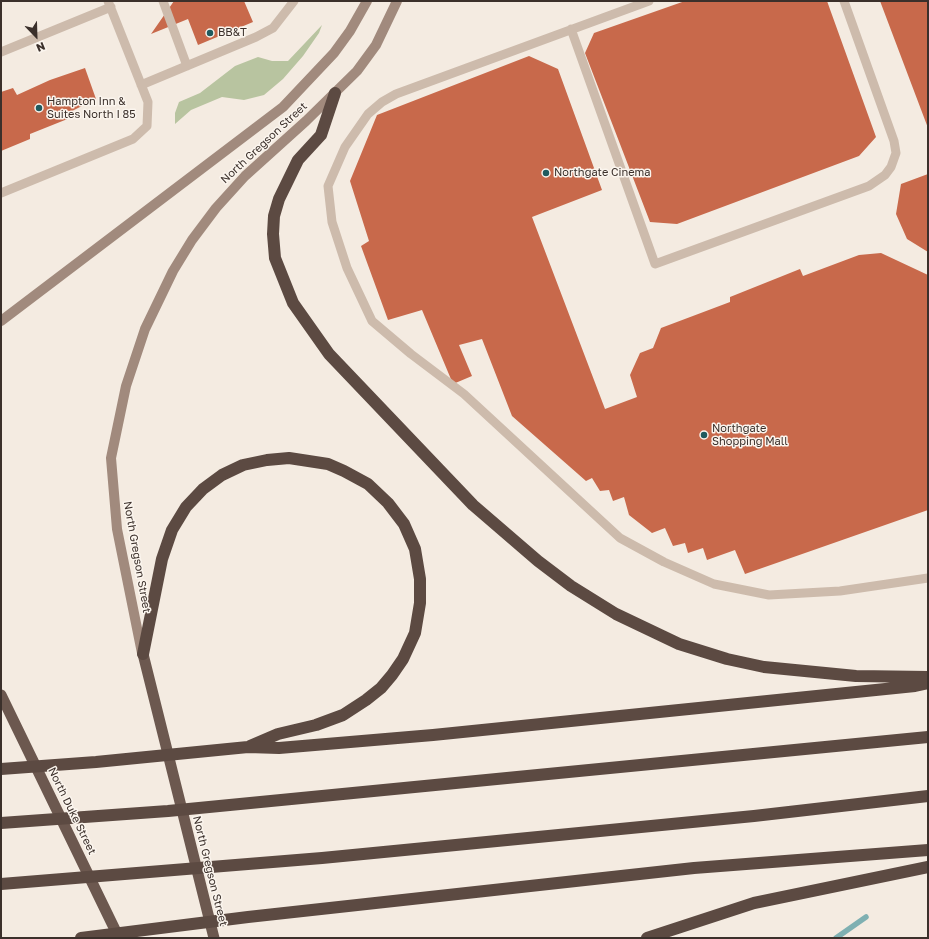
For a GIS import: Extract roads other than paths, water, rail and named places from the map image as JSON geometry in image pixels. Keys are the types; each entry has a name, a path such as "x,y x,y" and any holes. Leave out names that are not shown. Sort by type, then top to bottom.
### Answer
{"highway":[{"path":"336,93 321,135 298,160 279,199 274,216 273,234 275,258 294,304 329,354 473,505 538,561 571,586 616,614 679,644 727,659 764,667 856,676 928,677"},
{"path":"143,654 162,560 172,530 186,506 203,489 222,475 242,465 267,460 289,458 328,464 368,484 388,503 404,524 414,549 420,579 420,603 415,633 403,659 392,675 381,688 366,700 336,717 316,725 278,734 248,747"},
{"name":"North Gregson Street","path":"143,654 149,685 214,938"},
{"path":"1,769 96,762 248,747 280,748 433,734 916,686 928,683"},
{"name":"North Duke Street","path":"3,698 119,938"},
{"path":"1,823 168,810 928,737"},
{"path":"1,884 330,857 746,816 928,796"},
{"path":"81,938 248,917 686,869 928,850"},
{"path":"646,938 754,903 928,867"}],"main road":[{"name":"North Gregson Street","path":"1,321 283,107 334,53 350,31 367,1"},
{"name":"North Gregson Street","path":"143,654 117,530 111,458 124,393 145,329 159,299 192,240 216,208 245,176 336,93 357,71 376,45 397,1"}],"lane":[{"path":"163,1 187,66"},
{"path":"141,85 256,37 273,28 294,1"},
{"path":"649,1 396,94 382,102 368,114 345,147 328,186 332,222 347,268 372,321 411,354 464,394 620,538 664,562 714,584 769,595 840,591 928,578"},
{"path":"571,29 655,264 869,186 885,175 891,167 896,153 894,141 844,1"},
{"path":"1,52 109,4 148,102 147,126 132,140 1,193"}],"waterway":[{"path":"836,938 866,917"}],"place":[{"name":"BB&T","path":"210,33"},
{"name":"Hampton Inn & Suites North I 85","path":"39,108"},
{"name":"Northgate Cinema","path":"546,173"},
{"name":"Northgate Shopping Mall","path":"704,435"}]}
